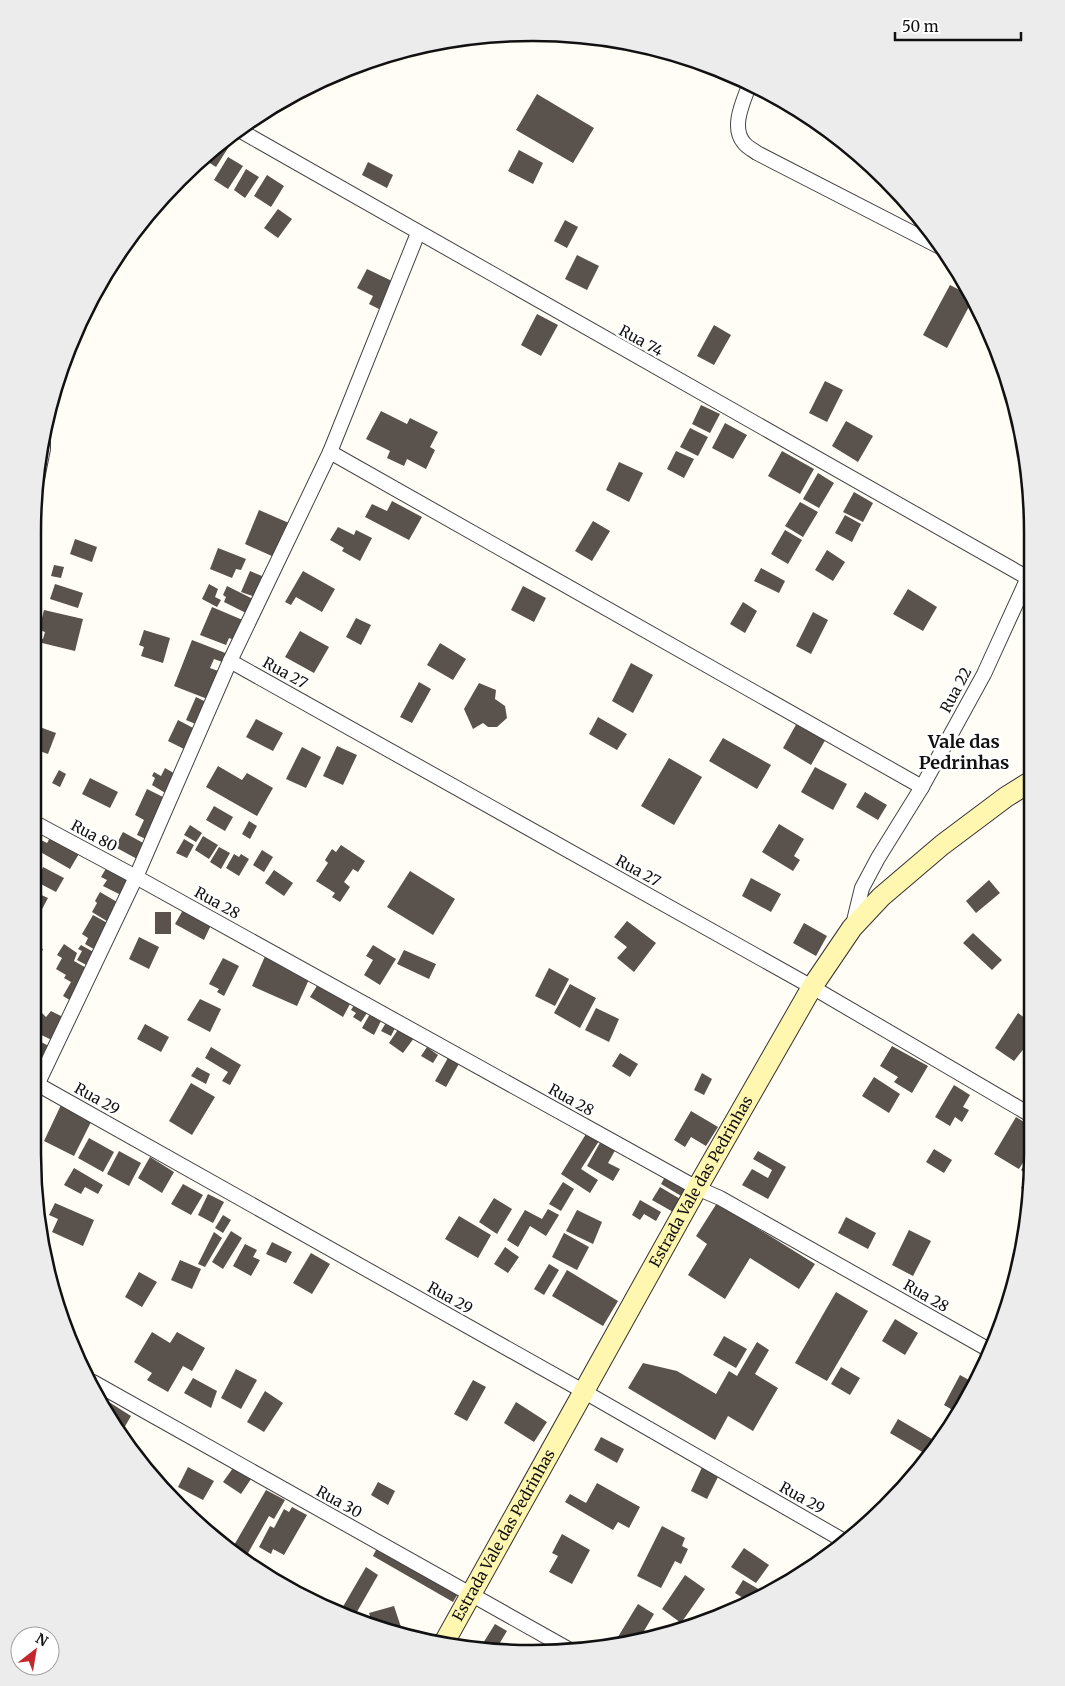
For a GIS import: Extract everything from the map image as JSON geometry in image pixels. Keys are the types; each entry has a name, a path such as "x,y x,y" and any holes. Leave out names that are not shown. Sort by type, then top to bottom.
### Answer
{"main road":[{"name":"Estrada Vale das Pedrinhas","path":"447,1637 583,1391 812,987 852,928 881,897 942,845 1024,786"}],"street":[{"path":"747,91 738,118 739,134 744,144 757,153 927,240"},
{"name":"Rua 74","path":"246,134 418,233 1024,571"},
{"path":"41,1076 136,876 230,661 330,452 418,233"},
{"path":"330,452 922,788"},
{"name":"Rua 22","path":"852,928 862,888 878,858 922,788 984,674 1024,587"},
{"name":"Rua 27","path":"230,661 812,987 1024,1111"},
{"name":"Rua 80","path":"41,826 136,876"},
{"name":"Rua 28","path":"136,876 697,1188 720,1198 983,1348"},
{"name":"Rua 29","path":"41,1086 583,1391 838,1538"},
{"name":"Rua 30","path":"100,1386 560,1644"}],"building":[{"path":"537,94 594,128 573,163 516,130"},
{"path":"228,148 216,167 209,163"},
{"path":"519,150 543,163 533,184 508,171"},
{"path":"228,157 243,166 228,189 214,180"},
{"path":"368,162 393,175 387,188 362,175"},
{"path":"246,169 259,177 245,198 234,190"},
{"path":"267,175 284,186 271,207 254,196"},
{"path":"278,209 292,219 278,238 264,228"},
{"path":"565,220 578,227 567,248 554,241"},
{"path":"577,255 599,266 587,290 565,279"},
{"path":"367,269 392,281 379,309 369,304 373,296 357,288"},
{"path":"950,285 960,290 969,307 947,348 923,335"},
{"path":"537,314 558,325 541,356 521,345"},
{"path":"714,325 731,335 714,365 697,356"},
{"path":"825,381 843,390 827,422 809,413"},
{"path":"701,405 720,414 710,433 692,424"},
{"path":"381,411 407,424 410,418 438,432 430,447 435,450 426,469 407,459 404,466 387,458 390,451 366,439"},
{"path":"846,421 873,436 858,462 832,446"},
{"path":"725,423 747,435 733,459 712,448"},
{"path":"690,428 708,437 698,456 680,447"},
{"path":"676,451 694,459 684,478 667,469"},
{"path":"782,451 814,469 800,494 768,476"},
{"path":"619,462 643,473 629,502 606,490"},
{"path":"818,473 834,483 819,508 803,499"},
{"path":"854,492 873,503 863,522 843,512"},
{"path":"392,501 422,517 409,540 365,517 372,504 387,511"},
{"path":"800,502 818,512 803,537 785,526"},
{"path":"259,510 289,523 274,557 245,544"},
{"path":"845,515 861,524 852,542 835,533"},
{"path":"593,521 610,531 592,561 575,551"},
{"path":"338,527 354,535 356,530 372,538 360,561 342,551 344,548 330,540"},
{"path":"785,530 802,540 788,564 771,554"},
{"path":"75,539 97,547 92,562 70,554"},
{"path":"218,548 246,559 241,570 236,569 232,578 210,569"},
{"path":"827,550 845,562 833,581 815,570"},
{"path":"54,565 64,567 61,578 51,576"},
{"path":"266,568 270,569 258,598 241,592 250,571 262,576"},
{"path":"761,568 785,581 779,593 754,581"},
{"path":"303,571 335,589 322,612 296,597 291,605 285,602"},
{"path":"55,584 83,593 78,608 50,599"},
{"path":"209,584 218,589 215,597 221,600 217,607 202,599"},
{"path":"227,586 255,600 248,614 224,602 226,597 223,595"},
{"path":"523,586 546,598 534,622 511,610"},
{"path":"908,589 937,607 923,631 893,614"},
{"path":"743,602 757,611 745,633 730,624"},
{"path":"212,607 245,621 237,641 229,638 226,645 200,635"},
{"path":"44,610 83,619 75,651 41,643 45,632 41,631"},
{"path":"813,612 828,620 811,654 796,646"},
{"path":"356,618 371,625 361,645 346,637"},
{"path":"144,630 170,638 163,663 141,656 144,647 139,645"},
{"path":"300,631 329,647 314,673 285,657"},
{"path":"192,640 228,654 225,663 214,659 210,668 221,672 210,700 174,686"},
{"path":"440,643 466,659 453,680 427,665"},
{"path":"631,663 653,675 633,713 612,701"},
{"path":"419,682 431,689 412,723 400,717"},
{"path":"479,683 496,690 495,699 505,706 507,718 497,727 488,727 483,723 473,729 464,709"},
{"path":"196,697 208,703 198,725 186,720"},
{"path":"598,717 627,734 617,750 589,734"},
{"path":"256,719 283,733 273,751 246,737"},
{"path":"178,720 197,730 186,750 168,741"},
{"path":"798,721 827,737 811,765 783,748"},
{"path":"41,727 56,733 48,754 41,751"},
{"path":"723,738 771,765 757,789 709,761"},
{"path":"337,746 357,755 343,785 323,776"},
{"path":"302,747 321,757 306,788 286,779"},
{"path":"669,758 702,777 674,825 641,806"},
{"path":"218,766 242,780 247,773 273,788 257,816 206,787"},
{"path":"815,767 847,784 833,810 801,792"},
{"path":"165,768 177,775 167,794 152,785 155,778 152,776 154,772 161,776"},
{"path":"59,770 66,774 60,787 52,783"},
{"path":"90,778 118,792 110,808 82,794"},
{"path":"147,789 163,797 160,803 165,805 148,840 137,835 144,820 135,815"},
{"path":"865,792 887,805 878,820 856,807"},
{"path":"214,806 233,817 225,831 206,820"},
{"path":"249,821 257,826 250,839 242,834"},
{"path":"779,824 804,839 794,856 800,860 793,871 762,852"},
{"path":"190,825 202,833 196,842 184,835"},
{"path":"123,832 147,845 139,860 115,847"},
{"path":"51,836 80,852 70,869 41,852 41,840 47,843"},
{"path":"203,836 218,845 209,859 195,850"},
{"path":"184,839 194,845 187,858 176,853"},
{"path":"341,845 365,861 358,872 353,869 344,882 350,887 340,902 332,897 335,893 316,881 328,863 325,860 332,849 336,852"},
{"path":"219,847 230,853 221,869 210,862"},
{"path":"262,850 273,857 264,872 253,865"},
{"path":"234,854 239,857 241,854 249,859 239,876 226,868"},
{"path":"108,865 132,878 123,896 103,886 107,880 101,877"},
{"path":"43,867 64,878 56,892 41,884"},
{"path":"274,870 293,883 284,896 265,883"},
{"path":"410,871 455,899 433,935 387,907"},
{"path":"751,878 781,894 771,912 742,896"},
{"path":"989,880 1000,893 976,913 966,901"},
{"path":"100,892 117,902 114,906 119,909 110,923 92,912"},
{"path":"41,895 48,898 41,911"},
{"path":"183,910 211,925 204,940 175,924"},
{"path":"155,912 171,912 171,934 155,934"},
{"path":"93,915 111,925 97,951 85,944 88,938 82,934"},
{"path":"627,921 656,943 634,972 617,958 627,947 614,937"},
{"path":"804,923 827,936 816,956 793,943"},
{"path":"973,933 1002,960 992,970 963,943"},
{"path":"139,937 159,947 149,969 129,959"},
{"path":"64,944 77,953 74,961 90,970 73,1002 63,996 71,982 64,978 66,975 56,969 62,958 57,955"},
{"path":"81,945 97,954 90,967 77,960 82,951 78,949"},
{"path":"373,945 396,959 380,985 364,975 373,960 366,956"},
{"path":"404,950 436,964 429,979 397,964"},
{"path":"266,954 311,975 297,1006 252,986"},
{"path":"223,958 239,966 224,996 217,992 219,989 209,984"},
{"path":"549,968 569,979 555,1006 535,996"},
{"path":"318,984 350,1004 343,1017 310,997"},
{"path":"570,984 596,998 580,1028 554,1013"},
{"path":"200,999 221,1009 210,1032 187,1020"},
{"path":"356,1002 369,1010 361,1022 353,1017 356,1013 351,1010"},
{"path":"596,1008 619,1019 609,1042 585,1030"},
{"path":"51,1011 65,1018 54,1041 41,1035 41,1012 46,1017"},
{"path":"371,1012 382,1019 374,1035 362,1028"},
{"path":"1018,1013 1024,1017 1024,1048 1014,1061 995,1048"},
{"path":"387,1021 396,1026 391,1036 381,1031"},
{"path":"145,1024 169,1037 161,1052 137,1039"},
{"path":"399,1028 414,1038 403,1053 389,1043"},
{"path":"41,1042 51,1047 41,1064"},
{"path":"892,1046 928,1066 912,1093 894,1082 898,1077 880,1066"},
{"path":"211,1047 241,1065 230,1085 222,1081 228,1072 205,1058"},
{"path":"427,1047 438,1055 433,1063 421,1056"},
{"path":"620,1053 638,1064 630,1077 612,1066"},
{"path":"449,1056 460,1062 446,1087 435,1081"},
{"path":"197,1067 210,1074 206,1084 191,1076"},
{"path":"702,1073 712,1079 704,1095 694,1090"},
{"path":"874,1077 900,1094 889,1113 862,1096"},
{"path":"191,1083 215,1097 192,1135 169,1121"},
{"path":"954,1085 970,1095 963,1107 969,1110 962,1122 955,1117 950,1126 935,1117"},
{"path":"61,1105 92,1120 74,1156 44,1141"},
{"path":"691,1111 718,1127 706,1146 691,1137 685,1147 674,1140"},
{"path":"1016,1117 1024,1122 1024,1161 1019,1169 994,1154"},
{"path":"586,1134 599,1141 581,1169 598,1180 590,1193 561,1174"},
{"path":"89,1138 114,1152 103,1172 78,1158"},
{"path":"602,1139 617,1147 608,1163 620,1169 613,1181 587,1166"},
{"path":"934,1149 952,1160 944,1173 926,1162"},
{"path":"119,1151 141,1163 129,1186 107,1174"},
{"path":"758,1151 786,1167 768,1199 742,1185 752,1169 768,1178 772,1170 753,1159"},
{"path":"150,1157 174,1172 162,1193 138,1178"},
{"path":"74,1168 103,1185 98,1194 85,1187 81,1194 64,1185"},
{"path":"666,1175 688,1188 683,1197 661,1184"},
{"path":"563,1182 574,1189 561,1211 549,1204"},
{"path":"183,1184 203,1195 191,1215 171,1204"},
{"path":"660,1187 682,1200 675,1213 652,1200"},
{"path":"208,1194 224,1202 213,1223 198,1215"},
{"path":"494,1198 512,1209 497,1234 479,1222"},
{"path":"640,1200 661,1212 656,1221 644,1214 640,1220 632,1215"},
{"path":"55,1203 94,1220 83,1246 52,1232 58,1219 49,1215"},
{"path":"717,1203 815,1264 799,1289 750,1258 725,1299 688,1275 707,1244 696,1236"},
{"path":"548,1209 559,1215 546,1236 530,1226 518,1247 507,1240 525,1210 542,1219"},
{"path":"577,1210 602,1222 593,1244 566,1231"},
{"path":"223,1215 231,1220 223,1233 215,1228"},
{"path":"459,1216 491,1235 478,1258 445,1239"},
{"path":"846,1217 876,1233 868,1249 838,1233"},
{"path":"909,1230 931,1241 913,1276 892,1265"},
{"path":"231,1231 242,1238 223,1269 212,1262"},
{"path":"214,1232 222,1238 205,1267 198,1264"},
{"path":"564,1233 589,1247 577,1270 552,1257"},
{"path":"272,1242 292,1252 286,1263 266,1254"},
{"path":"245,1244 257,1250 253,1257 260,1260 251,1276 233,1266"},
{"path":"505,1247 519,1257 508,1273 494,1264"},
{"path":"311,1253 330,1264 312,1294 293,1283"},
{"path":"180,1260 201,1269 192,1289 171,1280"},
{"path":"549,1264 559,1270 544,1295 534,1289"},
{"path":"567,1270 618,1301 603,1326 552,1296"},
{"path":"139,1272 157,1282 142,1307 125,1297"},
{"path":"836,1292 868,1311 827,1381 795,1363"},
{"path":"895,1319 918,1333 905,1355 882,1341"},
{"path":"152,1332 170,1343 177,1332 205,1348 192,1371 183,1366 168,1392 147,1380 152,1373 134,1362"},
{"path":"724,1336 747,1349 736,1368 713,1355"},
{"path":"757,1342 769,1350 755,1374 778,1388 753,1431 728,1416 715,1440 628,1388 643,1363 677,1371 716,1394 729,1371 737,1376"},
{"path":"841,1367 860,1378 850,1395 831,1384"},
{"path":"236,1369 257,1380 241,1409 221,1398"},
{"path":"960,1375 968,1380 951,1409 944,1405"},
{"path":"193,1378 217,1391 211,1408 184,1393"},
{"path":"473,1380 486,1387 467,1421 454,1414"},
{"path":"265,1391 283,1403 264,1432 247,1422"},
{"path":"109,1402 131,1416 125,1427 124,1426"},
{"path":"516,1402 547,1422 534,1442 504,1423"},
{"path":"898,1419 932,1439 923,1452 890,1433"},
{"path":"601,1437 624,1449 617,1463 594,1450"},
{"path":"704,1463 721,1471 707,1499 691,1491"},
{"path":"188,1467 214,1481 203,1500 178,1487"},
{"path":"233,1468 251,1479 241,1494 223,1482"},
{"path":"378,1482 395,1491 388,1505 371,1495"},
{"path":"597,1483 640,1507 629,1528 618,1522 613,1530 565,1502 570,1494 586,1503"},
{"path":"266,1490 285,1500 274,1519 269,1516 248,1553 235,1544"},
{"path":"292,1507 307,1515 284,1555 273,1549 271,1554 259,1547 270,1526 274,1528 284,1509 289,1512"},
{"path":"662,1526 685,1538 682,1546 688,1549 681,1564 675,1561 661,1588 637,1576"},
{"path":"562,1534 590,1550 572,1584 549,1572 558,1556 552,1553"},
{"path":"378,1546 459,1592 453,1602 373,1556"},
{"path":"744,1548 769,1565 756,1583 731,1567"},
{"path":"366,1567 378,1575 357,1612 343,1606"},
{"path":"685,1575 705,1589 682,1621 680,1622 662,1609"},
{"path":"743,1580 759,1589 742,1597 735,1593"},
{"path":"638,1604 654,1614 644,1632 618,1637"},
{"path":"394,1606 401,1627 370,1617 369,1613"},
{"path":"495,1624 507,1631 499,1644 483,1642"}],"district":[{"name":"Vale das Pedrinhas","path":"964,752"}]}
